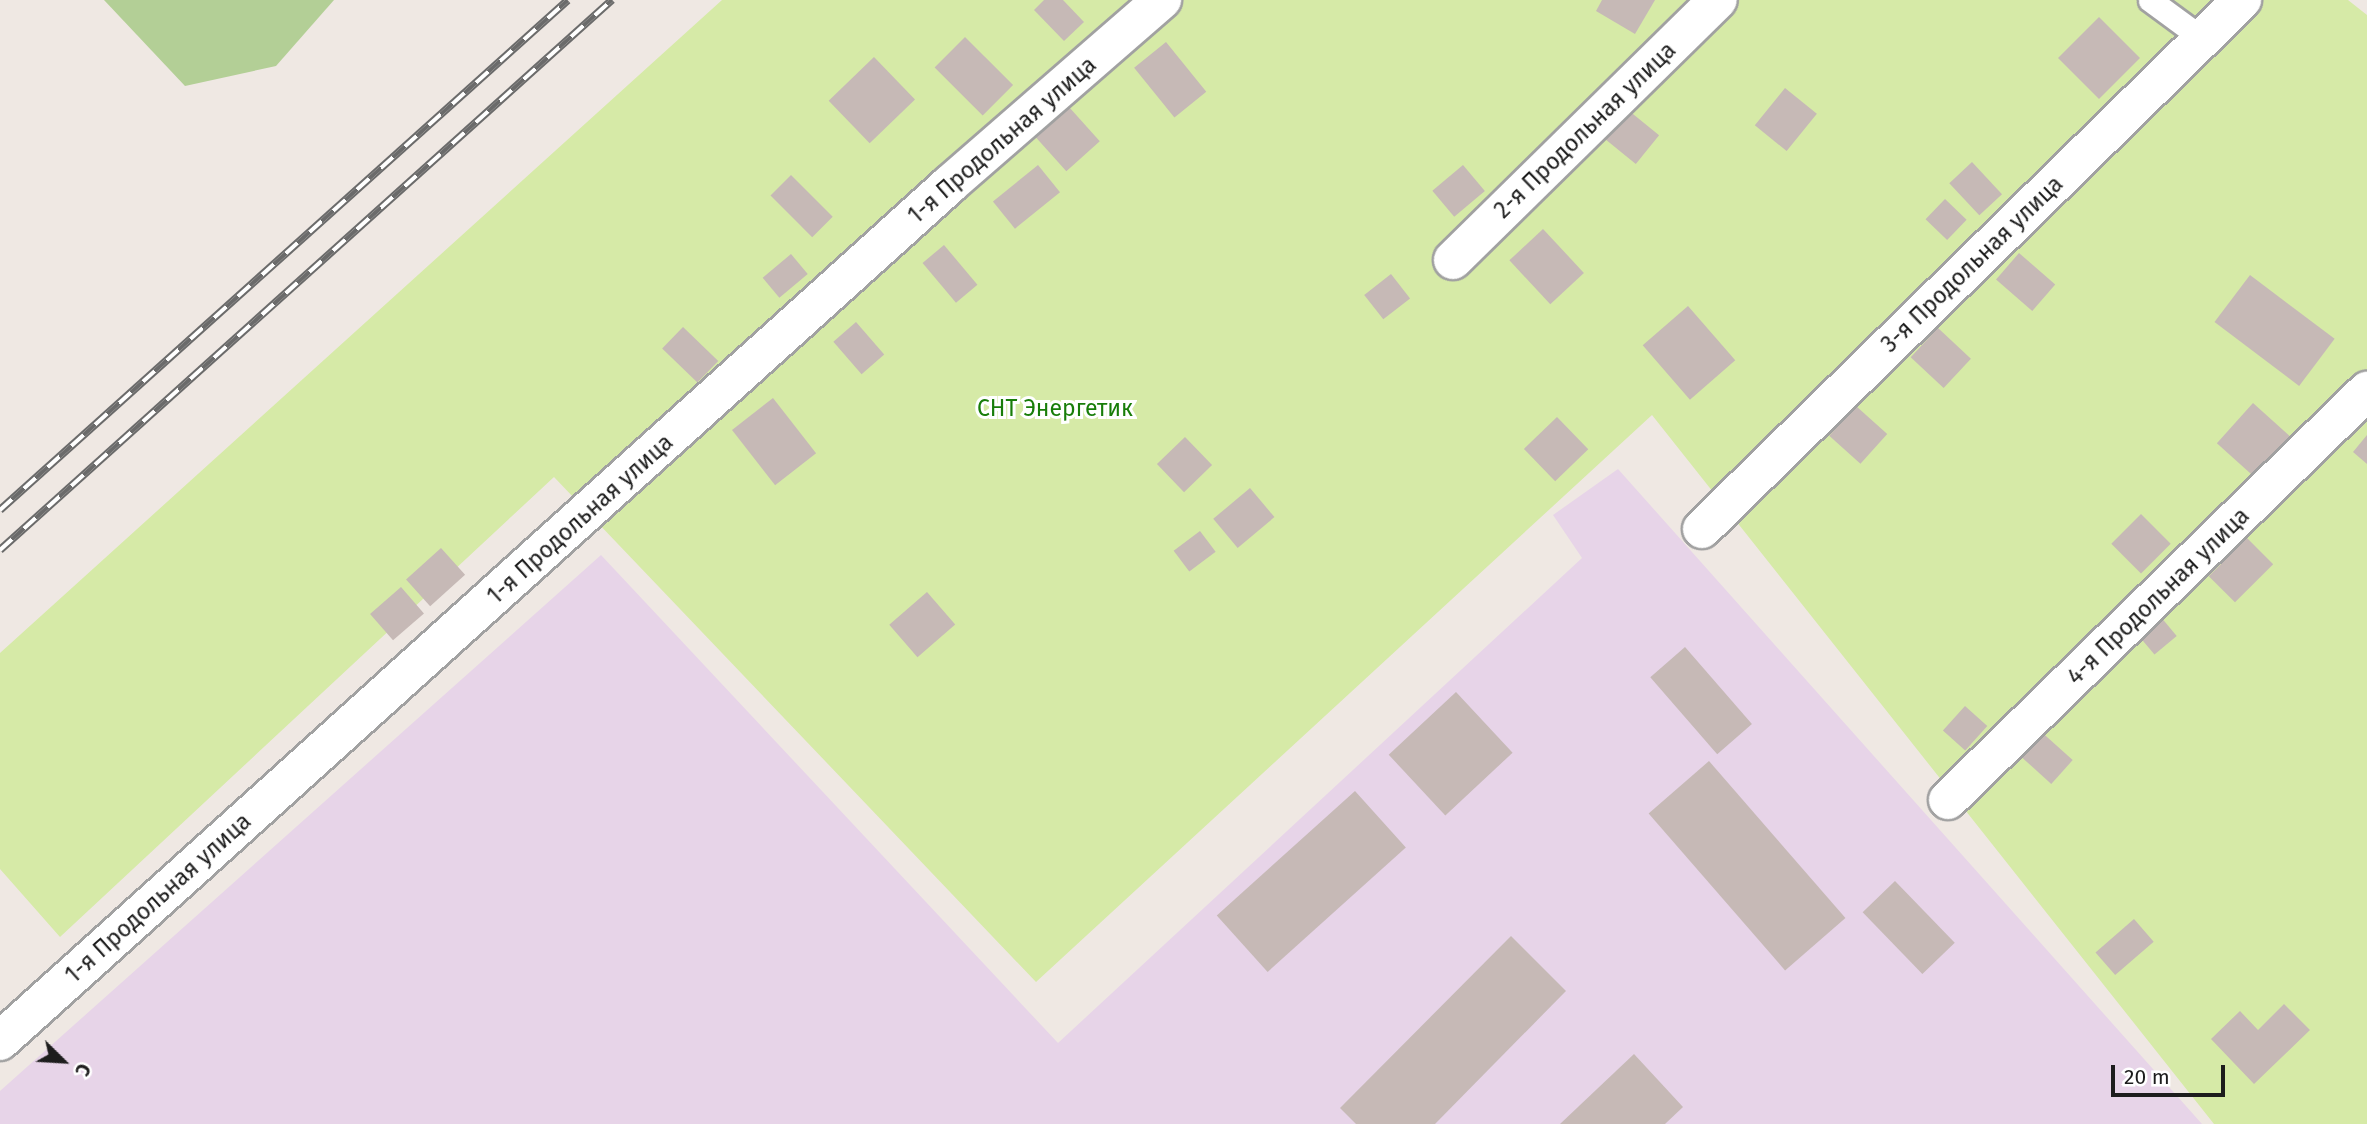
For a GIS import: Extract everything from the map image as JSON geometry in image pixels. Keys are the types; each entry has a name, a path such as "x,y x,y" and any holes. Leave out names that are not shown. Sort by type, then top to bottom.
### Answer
{"street":[{"name":"1-я Продольная улица","path":"0,1041 930,203 1162,0"},
{"name":"2-я Продольная улица","path":"1452,260 1718,0"},
{"name":"3-я Продольная улица","path":"1702,529 2242,0"},
{"name":"4-я Продольная улица","path":"1948,800 2367,391"}],"lane":[{"path":"2150,0 2203,39"}],"shaded area":[{"path":"1618,469 2202,1124 0,1124 0,1091 601,555 1058,1043 1582,558 1553,515"}],"green space":[{"path":"104,0 334,0 276,66 185,86"},
{"name":"СНТ Энергетик","path":"722,0 2348,0 2367,15 2367,1124 2214,1124 1652,415 1036,982 554,477 60,937 0,869 0,653"}],"building":[{"path":"1044,0 1063,0 1084,22 1064,41 1034,10"},
{"path":"1602,0 1655,0 1635,34 1596,11"},
{"path":"2099,17 2140,58 2099,99 2058,58"},
{"path":"965,37 1013,85 983,115 935,67"},
{"path":"1166,42 1206,92 1174,118 1134,68"},
{"path":"874,57 915,99 870,143 829,101"},
{"path":"1785,88 1817,114 1787,151 1755,125"},
{"path":"1069,107 1100,141 1066,171 1036,137"},
{"path":"1628,110 1659,135 1636,164 1605,139"},
{"path":"1972,162 2002,194 1979,215 1949,183"},
{"path":"1038,165 1060,192 1015,229 993,202"},
{"path":"1463,165 1485,191 1454,217 1432,191"},
{"path":"791,175 833,217 812,237 770,196"},
{"path":"1945,199 1967,220 1947,240 1926,219"},
{"path":"1543,229 1584,273 1550,304 1509,260"},
{"path":"944,245 977,285 956,303 923,263"},
{"path":"2019,253 2055,284 2032,311 1996,279"},
{"path":"791,254 808,274 779,298 763,278"},
{"path":"1391,274 1410,298 1383,319 1364,295"},
{"path":"2250,275 2335,339 2299,386 2214,322"},
{"path":"1688,306 1735,360 1690,400 1643,345"},
{"path":"856,322 884,354 862,374 833,342"},
{"path":"683,327 718,361 697,383 662,349"},
{"path":"1938,328 1971,359 1944,388 1911,357"},
{"path":"773,398 816,453 775,485 732,430"},
{"path":"2253,403 2292,438 2256,478 2217,443"},
{"path":"1856,406 1887,434 1860,464 1829,436"},
{"path":"1557,417 1588,449 1555,481 1524,449"},
{"path":"2367,435 2367,464 2353,452"},
{"path":"1185,437 1212,465 1184,492 1157,464"},
{"path":"1250,488 1274,517 1238,548 1213,519"},
{"path":"2141,514 2171,544 2141,573 2111,544"},
{"path":"1200,531 1216,552 1189,572 1174,551"},
{"path":"2247,538 2273,564 2235,602 2209,576"},
{"path":"441,548 465,575 430,606 406,579"},
{"path":"401,587 424,613 393,640 370,614"},
{"path":"927,592 955,624 917,657 889,625"},
{"path":"2160,616 2177,636 2154,655 2138,635"},
{"path":"1685,647 1752,724 1717,754 1650,677"},
{"path":"1456,692 1513,753 1445,815 1389,755"},
{"path":"1965,706 1987,726 1965,751 1943,731"},
{"path":"2037,728 2073,760 2051,784 2016,752"},
{"path":"1709,761 1845,918 1785,970 1649,813"},
{"path":"1355,791 1406,847 1268,972 1217,915"},
{"path":"1895,881 1955,943 1922,974 1863,912"},
{"path":"2134,919 2154,942 2115,975 2096,952"},
{"path":"1511,936 1566,991 1435,1124 1356,1124 1340,1108"},
{"path":"2284,1004 2310,1030 2254,1084 2211,1039 2240,1011 2258,1030"},
{"path":"1634,1054 1683,1107 1665,1124 1560,1124"}],"railway":[{"path":"0,510 568,0"},
{"path":"0,550 612,0"}]}
